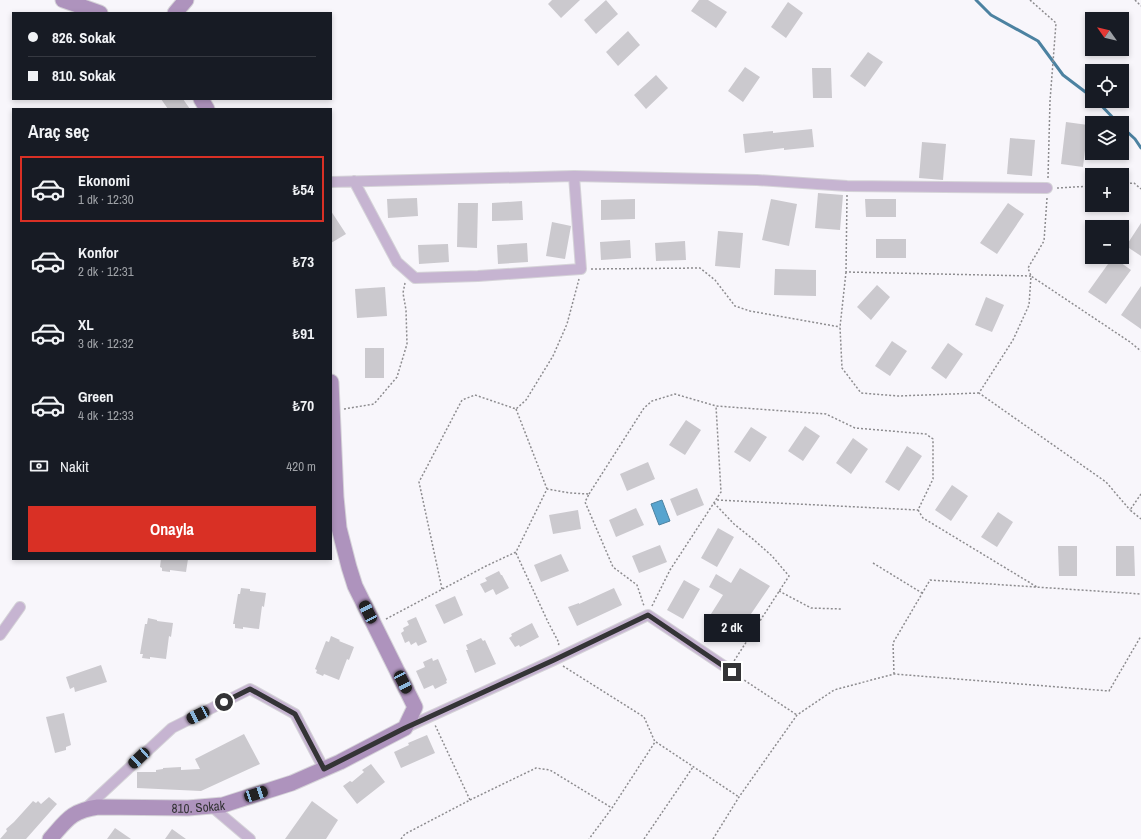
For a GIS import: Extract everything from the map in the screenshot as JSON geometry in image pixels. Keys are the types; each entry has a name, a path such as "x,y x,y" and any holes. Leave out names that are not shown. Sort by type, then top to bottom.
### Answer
{"street":[{"path":"63,0 97,12"},
{"path":"176,12 186,0"},
{"path":"332,182 574,176 757,180 847,186 1047,188"},
{"path":"354,181 397,262 415,278 478,276 581,269 574,176"},
{"path":"332,410 339,528 355,586 416,707 405,728"},
{"path":"0,635 20,607"},
{"path":"648,615 731,671"},
{"name":"810. Sokak","path":"50,839 68,819 77,812 86,809 98,807 188,808 223,805 284,785 324,769 430,716 554,660 648,615"},
{"path":"86,809 172,728 250,689 295,714 324,769"},
{"path":"211,806 250,839"}],"path":[{"path":"979,393 1013,340 1029,305 1031,276 1028,268 1044,241 1050,101 1056,23 1030,0"},
{"path":"1135,0 1141,6"},
{"path":"1129,183 1134,183 1141,189"},
{"path":"847,186 846,272 840,328 842,368 861,393 898,396 979,393 1106,482 1130,510 1141,519"},
{"path":"1047,188 1085,186"},
{"path":"516,409 526,400 553,356 567,324 581,269 700,268 715,280 735,306 750,311 840,328"},
{"path":"332,410 374,404 397,377 407,344 406,310 402,293 408,272"},
{"path":"846,272 1031,276 1130,342 1141,351"},
{"path":"648,615 637,585 613,567 585,502 644,408 652,401 676,394 716,406 826,414 856,428 926,434 933,439 933,478 918,510"},
{"path":"442,589 419,482 462,400 475,395 516,409"},
{"path":"648,615 670,570 721,492 716,406"},
{"path":"375,625 486,566 516,552 547,490 516,409"},
{"path":"547,490 589,494"},
{"path":"1130,510 1141,494"},
{"path":"716,500 918,510"},
{"path":"714,503 734,524 772,556 789,576 731,671 797,715"},
{"path":"918,510 923,518 1037,588"},
{"path":"516,552 559,643 554,660 644,717 655,742 739,797"},
{"path":"873,563 922,593"},
{"path":"894,674 893,643 930,580 1141,594"},
{"path":"779,591 811,608 841,609"},
{"path":"713,839 739,797 797,715 834,690 894,674 1109,691 1141,636"},
{"path":"430,716 470,800"},
{"path":"589,839 612,808 655,742"},
{"path":"644,839 693,767"},
{"path":"401,839 405,834 536,768 550,770 612,808"}],"water":[{"path":"662,500 670,521 659,525 651,504"}],"building":[{"path":"552,0 580,0 561,18 548,4"},
{"path":"606,0 618,14 596,34 584,20"},
{"path":"699,0 708,0 727,12 716,28 691,11"},
{"path":"788,2 803,13 786,38 771,27"},
{"path":"628,31 640,45 618,66 606,52"},
{"path":"868,52 883,62 865,87 850,76"},
{"path":"745,67 760,77 743,102 728,91"},
{"path":"812,68 831,68 832,98 813,98"},
{"path":"656,75 668,88 646,109 634,95"},
{"path":"162,100 184,100 189,108 167,108"},
{"path":"1066,122 1085,125 1085,150 1083,167 1061,164"},
{"path":"812,129 814,147 784,150 784,148 745,153 743,134"},
{"path":"1010,138 1035,140 1032,176 1007,174"},
{"path":"922,142 946,144 943,180 919,178"},
{"path":"818,193 843,195 840,230 815,228"},
{"path":"417,198 418,216 388,218 387,199"},
{"path":"635,199 635,219 601,220 601,200"},
{"path":"771,199 797,204 789,246 762,240"},
{"path":"865,199 896,199 896,217 866,217"},
{"path":"522,201 523,220 492,221 492,203"},
{"path":"458,203 478,203 477,248 457,247"},
{"path":"1008,203 1024,214 997,254 980,243"},
{"path":"332,213 346,234 332,242"},
{"path":"552,222 571,226 565,259 546,256"},
{"path":"1141,223 1141,256 1129,248 1129,241"},
{"path":"718,231 743,233 740,268 715,266"},
{"path":"876,239 906,239 906,258 876,258"},
{"path":"630,240 631,258 601,260 600,242"},
{"path":"685,241 686,260 656,261 655,243"},
{"path":"527,243 528,262 498,264 497,245"},
{"path":"448,244 449,262 419,264 418,245"},
{"path":"1108,264 1123,264 1131,270 1106,304 1088,292"},
{"path":"775,269 816,270 816,296 774,295"},
{"path":"877,285 890,297 871,320 857,307"},
{"path":"1141,286 1141,329 1121,315"},
{"path":"385,287 387,316 357,318 355,289"},
{"path":"986,297 1004,305 992,332 975,325"},
{"path":"892,341 907,351 890,376 875,366"},
{"path":"948,343 963,354 946,379 931,368"},
{"path":"365,348 384,348 384,378 365,378"},
{"path":"686,420 701,430 685,455 669,445"},
{"path":"805,426 820,436 803,461 788,451"},
{"path":"751,427 767,437 750,462 734,452"},
{"path":"853,438 868,449 851,474 836,463"},
{"path":"907,446 922,456 899,491 885,482"},
{"path":"648,462 655,479 627,491 620,474"},
{"path":"952,485 968,496 951,521 935,510"},
{"path":"697,488 704,505 677,516 670,499"},
{"path":"636,508 644,525 616,537 609,520"},
{"path":"578,510 581,529 553,534 549,515"},
{"path":"998,512 1013,522 997,547 981,537"},
{"path":"718,528 734,537 717,567 701,558"},
{"path":"660,545 667,562 639,573 632,556"},
{"path":"1058,546 1077,546 1077,576 1059,576"},
{"path":"1116,546 1134,546 1135,576 1116,576"},
{"path":"561,554 569,571 541,582 534,565"},
{"path":"161,560 188,560 186,572 170,570 170,572 162,571 162,568 160,567"},
{"path":"740,568 770,586 732,642 704,625 723,595 709,587 716,574 731,583"},
{"path":"499,571 509,588 496,595 493,589 485,593 480,584 487,581 485,578"},
{"path":"684,580 700,589 683,619 667,610"},
{"path":"241,588 266,593 264,607 262,606 259,629 243,627 243,629 235,628 235,624 233,624 238,594 240,594"},
{"path":"614,588 622,605 577,626 568,607 579,604"},
{"path":"455,596 463,615 444,624 435,605"},
{"path":"416,617 427,642 418,646 416,642 411,645 409,641 405,643 401,633 404,631 403,628 409,625 407,621"},
{"path":"148,618 173,623 171,637 169,636 166,659 150,657 150,659 142,658 143,654 140,654 145,624 147,624"},
{"path":"532,623 539,637 520,647 519,645 515,647 509,638 512,636 511,634"},
{"path":"331,636 354,647 349,660 347,659 339,680 324,674 323,676 316,673 317,670 315,669 326,641 329,642"},
{"path":"481,638 483,641 485,640 496,664 475,673 466,650 468,650 466,645"},
{"path":"432,658 433,661 438,659 447,683 435,689 433,685 424,689 416,671 425,667 423,662"},
{"path":"101,665 107,682 75,692 74,687 70,689 66,677"},
{"path":"64,713 71,745 66,747 66,750 55,753 46,717"},
{"path":"244,734 260,764 201,791 137,788 137,772 156,772 156,770 163,768 181,767 181,770 200,769 195,759"},
{"path":"427,735 435,753 401,768 394,752 409,745 408,743"},
{"path":"371,764 385,782 357,804 343,786 350,781 352,782 364,772 362,770"},
{"path":"49,797 57,804 26,839 0,839 7,831 6,829 33,801 36,803 38,801 41,804"},
{"path":"312,801 338,820 326,839 285,839"},
{"path":"115,828 131,839 107,839"},
{"path":"172,829 186,839 165,839"}],"waterway":[{"path":"976,0 991,15 1038,41 1063,75 1085,92"},
{"path":"1104,108 1111,116"},
{"path":"1129,133 1141,148"}],"route":[{"path":"224,702 250,689 295,714 324,769 405,728 648,615 732,672"}]}
